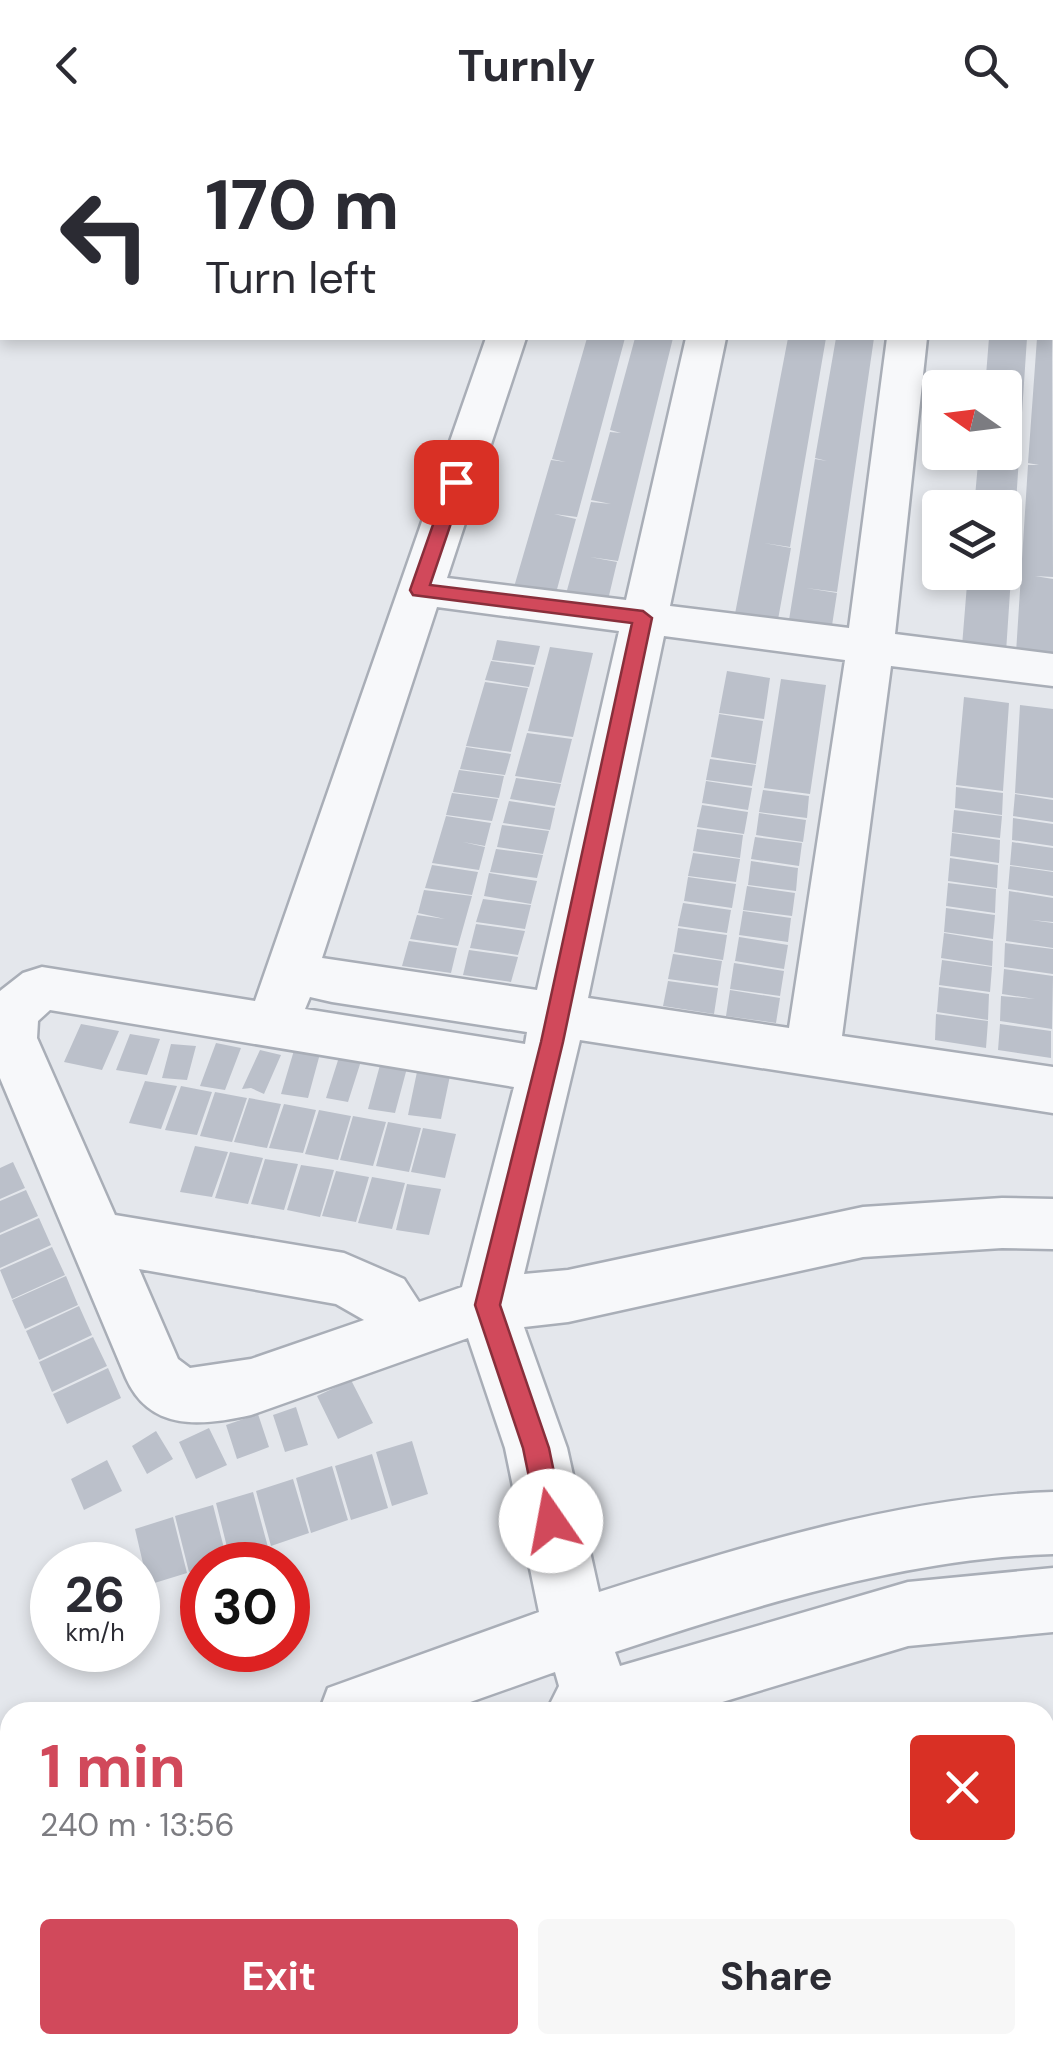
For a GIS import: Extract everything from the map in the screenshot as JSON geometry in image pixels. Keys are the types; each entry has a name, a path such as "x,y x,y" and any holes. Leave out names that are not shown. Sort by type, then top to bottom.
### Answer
{"street":[{"path":"273,1025 505,340"},
{"path":"591,1702 536,1448 488,1305 546,1070 706,340"},
{"path":"812,1056 870,648 907,340"},
{"path":"420,590 1053,670"},
{"path":"291,972 812,1056 1053,1090"},
{"path":"546,1070 42,988 12,1012 10,1038 156,1378 172,1390 190,1396 250,1387 488,1305 568,1296 863,1232 1002,1223 1053,1224"},
{"path":"97,1237 344,1279 383,1298 406,1333"},
{"path":"379,1702 575,1630 741,1580 995,1523 1053,1523"},
{"path":"619,1702 908,1614 1053,1600"}],"building":[{"path":"586,340 624,340 577,517 554,514 576,519 556,593 514,587 551,460 566,462 552,459"},
{"path":"634,340 673,340 618,561 590,557 617,562 608,600 566,594 591,502 611,504 591,500 610,432 621,433 610,430"},
{"path":"788,340 826,340 790,547 764,543 791,548 777,625 734,619"},
{"path":"836,340 874,340 837,592 806,588 837,593 831,632 788,626 815,459 827,461 815,458"},
{"path":"989,340 1027,340 1022,413 1022,370 986,370"},
{"path":"1037,340 1052,340 1053,577 1035,576 1053,579 1053,658 1016,653 1028,465 1039,465 1028,463"},
{"path":"977,470 1018,470 1017,490 976,490"},
{"path":"967,590 1010,590 1006,652 962,646"},
{"path":"497,640 540,646 535,665 492,660"},
{"path":"550,647 593,653 573,737 528,731"},
{"path":"491,661 534,667 529,687 485,680"},
{"path":"727,671 770,678 764,719 719,713"},
{"path":"781,679 826,685 810,794 764,788"},
{"path":"485,682 528,688 511,752 466,746"},
{"path":"964,697 1009,703 1003,791 956,785"},
{"path":"1020,705 1053,709 1053,798 1015,793"},
{"path":"719,714 763,721 756,764 711,757"},
{"path":"527,733 572,739 561,783 515,776"},
{"path":"466,747 511,754 505,775 460,769"},
{"path":"710,759 756,765 752,786 706,780"},
{"path":"459,770 504,776 499,798 453,792"},
{"path":"516,778 561,784 555,806 510,799"},
{"path":"706,781 752,788 748,810 702,803"},
{"path":"956,787 1003,793 1002,815 955,808"},
{"path":"763,790 809,796 807,818 759,812"},
{"path":"452,793 498,799 492,821 446,815"},
{"path":"1015,794 1053,800 1053,822 1013,816"},
{"path":"509,801 555,808 550,830 503,823"},
{"path":"702,805 748,812 744,834 697,827"},
{"path":"954,810 1002,816 1000,838 952,832"},
{"path":"759,813 806,820 803,842 756,835"},
{"path":"446,816 491,823 485,846 463,842 485,847 479,870 432,863"},
{"path":"1013,818 1053,824 1053,846 1012,840"},
{"path":"502,825 549,831 543,854 497,847"},
{"path":"697,829 743,835 740,858 693,851"},
{"path":"952,833 1000,840 999,863 950,856"},
{"path":"755,837 802,843 799,866 751,859"},
{"path":"1012,842 1053,848 1053,871 1010,865"},
{"path":"496,849 543,855 537,878 490,872"},
{"path":"693,853 740,859 736,882 688,876"},
{"path":"950,858 998,865 997,888 948,881"},
{"path":"751,861 798,868 796,891 748,885"},
{"path":"432,865 478,872 472,895 425,888"},
{"path":"1010,866 1053,872 1053,896 1008,889"},
{"path":"489,873 537,881 531,904 484,896"},
{"path":"688,877 736,884 732,908 684,901"},
{"path":"948,883 996,889 995,913 946,906"},
{"path":"747,886 795,893 792,916 743,910"},
{"path":"424,890 472,896 458,946 410,939 417,915 445,919 418,913"},
{"path":"1009,891 1053,898 1053,922 1031,920 1053,923 1053,948 1006,941"},
{"path":"483,899 531,905 525,929 476,922"},
{"path":"683,903 731,910 727,933 678,926"},
{"path":"946,908 995,915 993,939 944,932"},
{"path":"743,911 791,918 788,942 739,935"},
{"path":"476,924 525,931 518,955 470,948"},
{"path":"678,928 727,935 723,960 674,952"},
{"path":"944,933 993,941 992,966 941,958"},
{"path":"739,937 788,945 784,969 735,961"},
{"path":"409,941 457,948 451,973 402,966"},
{"path":"1005,943 1053,949 1053,974 1004,967"},
{"path":"469,950 518,957 511,982 463,975"},
{"path":"673,954 722,961 718,986 668,979"},
{"path":"942,960 992,967 990,992 939,985"},
{"path":"734,963 784,971 780,996 730,989"},
{"path":"1004,969 1053,976 1052,1029 1000,1021 1001,996 1035,999 1002,994"},
{"path":"668,981 718,988 714,1014 663,1006"},
{"path":"939,987 989,994 988,1020 937,1012"},
{"path":"730,990 780,998 776,1023 726,1016"},
{"path":"936,1014 988,1021 986,1048 935,1040"},
{"path":"81,1024 119,1031 102,1070 64,1062"},
{"path":"1000,1024 1051,1031 1051,1058 998,1050"},
{"path":"130,1034 160,1039 147,1075 116,1070"},
{"path":"216,1043 241,1048 225,1090 200,1086"},
{"path":"171,1044 196,1046 187,1080 162,1078"},
{"path":"295,1047 321,1050 308,1098 281,1094"},
{"path":"260,1050 281,1055 264,1094 242,1089"},
{"path":"340,1054 362,1058 348,1102 326,1098"},
{"path":"380,1065 407,1068 395,1113 368,1109"},
{"path":"418,1067 451,1071 441,1119 408,1115"},
{"path":"145,1081 177,1086 161,1129 129,1123"},
{"path":"181,1086 212,1092 197,1135 165,1130"},
{"path":"215,1092 247,1098 232,1142 200,1136"},
{"path":"249,1098 281,1104 267,1148 234,1142"},
{"path":"284,1104 316,1110 303,1153 269,1148"},
{"path":"319,1110 351,1116 338,1160 305,1154"},
{"path":"353,1116 386,1122 373,1166 340,1160"},
{"path":"388,1122 421,1128 409,1172 376,1166"},
{"path":"423,1128 456,1134 445,1178 411,1172"},
{"path":"195,1146 228,1152 212,1197 180,1192"},
{"path":"230,1152 263,1158 248,1204 215,1198"},
{"path":"265,1159 298,1164 284,1210 251,1204"},
{"path":"13,1162 25,1188 0,1199 0,1168"},
{"path":"301,1165 334,1170 320,1217 287,1210"},
{"path":"336,1171 369,1177 356,1222 322,1216"},
{"path":"372,1177 405,1183 392,1229 358,1223"},
{"path":"407,1184 441,1189 429,1235 396,1230"},
{"path":"26,1190 38,1216 0,1233 0,1201"},
{"path":"39,1218 51,1245 0,1268 0,1235"},
{"path":"52,1247 65,1275 12,1299 0,1270"},
{"path":"66,1276 78,1305 25,1329 12,1300"},
{"path":"79,1306 92,1335 39,1360 26,1331"},
{"path":"93,1337 107,1366 52,1392 39,1362"},
{"path":"108,1368 121,1398 67,1424 53,1394"},
{"path":"351,1380 373,1423 338,1439 317,1396"},
{"path":"296,1407 308,1445 285,1452 273,1415"},
{"path":"258,1414 269,1447 237,1459 226,1425"},
{"path":"209,1428 227,1465 196,1479 179,1442"},
{"path":"156,1431 173,1459 147,1474 132,1446"},
{"path":"412,1441 428,1494 392,1506 376,1452"},
{"path":"372,1454 388,1508 351,1520 335,1466"},
{"path":"107,1460 122,1491 84,1510 71,1479"},
{"path":"332,1466 348,1520 311,1533 296,1478"},
{"path":"293,1479 309,1533 270,1542 256,1491"},
{"path":"253,1492 267,1542 226,1542 216,1503"},
{"path":"213,1505 222,1542 182,1542 175,1516"},
{"path":"173,1517 180,1545 180,1575 160,1581 160,1542 138,1542 135,1529"}],"route":[{"path":"456,482 420,590 643,618 552,1042 488,1305 536,1448 551,1521"}]}
